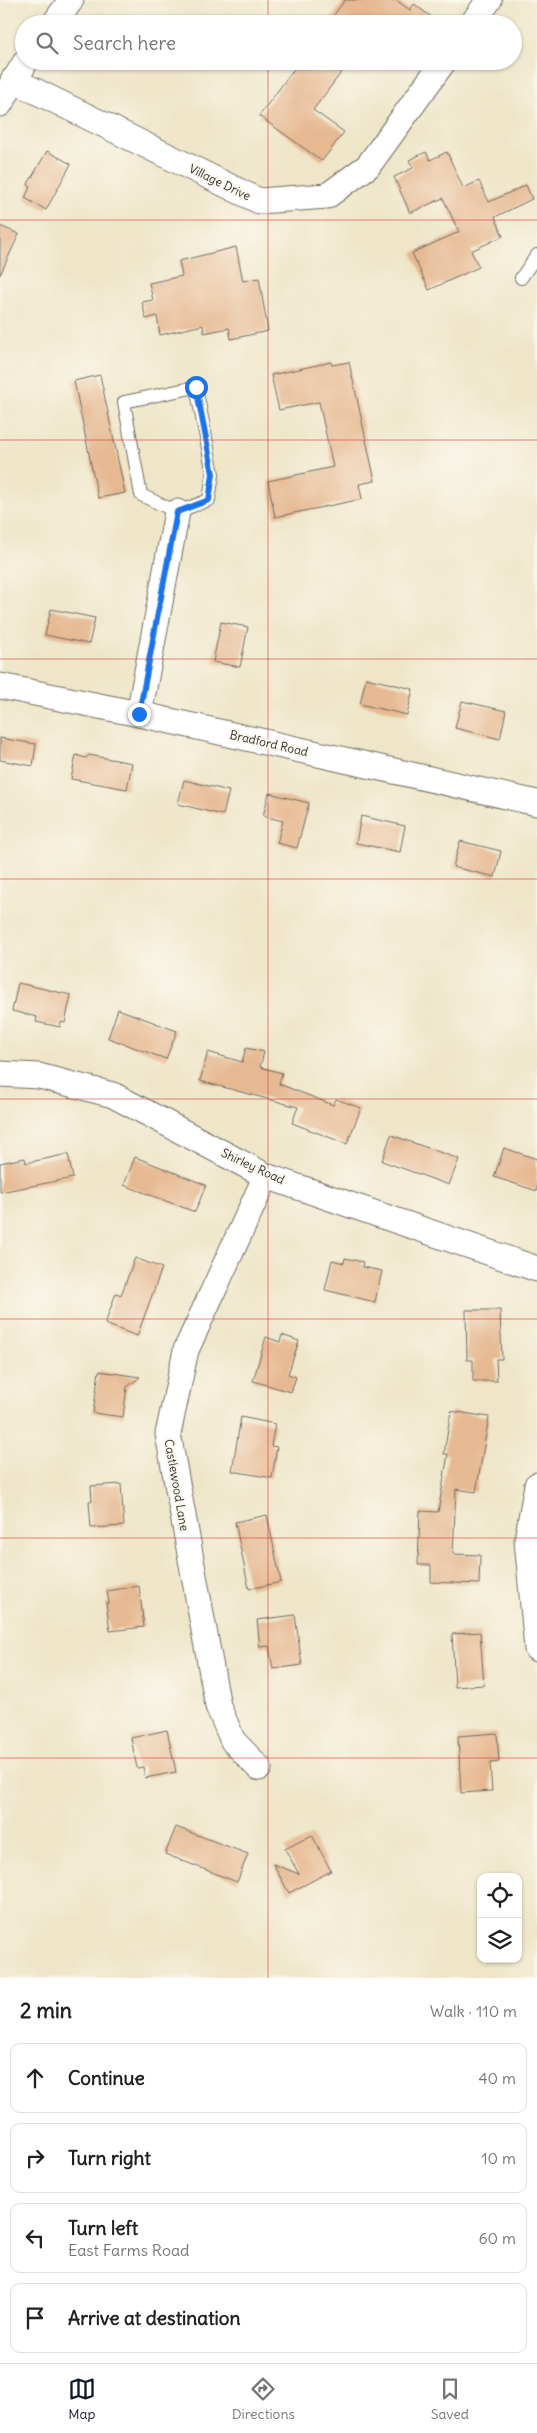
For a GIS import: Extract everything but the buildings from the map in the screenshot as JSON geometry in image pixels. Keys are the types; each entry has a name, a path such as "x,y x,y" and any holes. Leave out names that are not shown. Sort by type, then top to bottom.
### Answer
{"street":[{"path":"60,15 71,0"},
{"name":"Village Drive","path":"20,71 259,201 327,196 368,166 437,70"},
{"path":"0,104 20,71"},
{"path":"139,714 177,512"},
{"name":"Bradford Road","path":"0,686 139,714 537,803"},
{"name":"Shirley Road","path":"0,1074 39,1076 113,1095 266,1176 537,1269"},
{"name":"Castlewood Lane","path":"258,1768 233,1741 218,1706 168,1434 186,1350 266,1176"},
{"path":"537,1485 527,1540 537,1648"}],"lane":[{"path":"521,278 537,255"},
{"path":"196,387 213,474 209,500 177,512 141,495 124,402 196,387"}],"route":[{"path":"139,714 177,512 209,500 213,474 196,387"}]}
